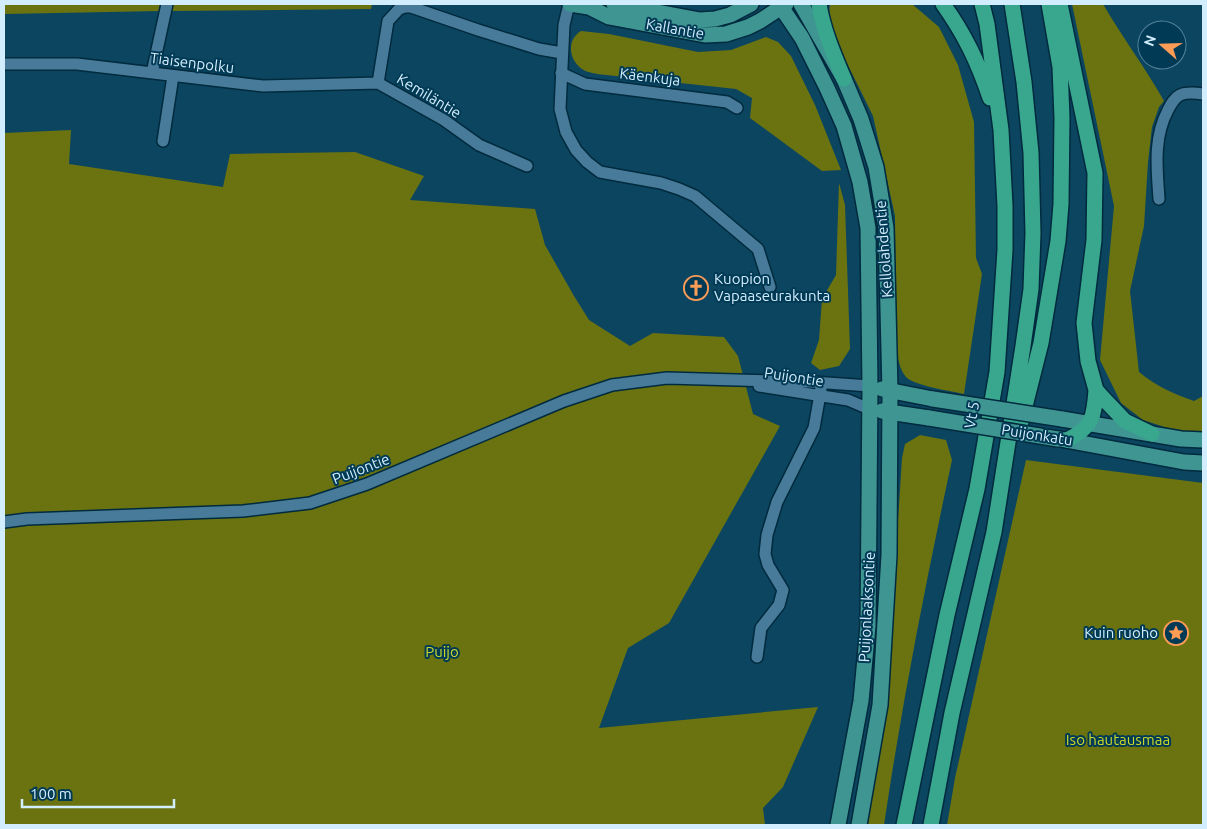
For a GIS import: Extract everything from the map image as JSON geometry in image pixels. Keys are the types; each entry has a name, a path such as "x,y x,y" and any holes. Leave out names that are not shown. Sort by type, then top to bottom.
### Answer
{"highway":[{"path":"819,4 844,79"},
{"path":"943,4 965,36 976,60 1001,130"},
{"name":"Vt 5","path":"904,825 947,615 977,489 996,372 1005,250 1001,130 987,24 982,4"},
{"path":"994,532 1031,289 1034,233 1032,153 1024,82 1012,4"},
{"path":"931,825 952,713 1040,343 1058,241 1061,204 1062,118 1060,67 1049,4"},
{"path":"1060,4 1095,173 1094,240 1084,323 1088,361 1096,390 1094,408 1089,424 1081,433 1063,439"},
{"path":"1096,390 1125,421 1152,434"}],"main road":[{"name":"Kallantie","path":"570,4 589,7 609,17 705,36 726,34 748,27 783,5"},
{"name":"Kallantie","path":"589,7 608,4"},
{"name":"Kallantie","path":"614,4 700,20 730,15 751,4"},
{"name":"Kellolahdentie","path":"801,4 844,79 861,119 876,167 886,228 890,391"},
{"name":"Kellolahdentie","path":"783,5 802,38 844,126 860,182 868,228 870,386"},
{"name":"Puijonkatu","path":"870,386 933,399 1152,434 1203,440"},
{"name":"Puijonlaaksontie","path":"838,825 861,702 868,626 870,386"},
{"name":"Puijonlaaksontie","path":"859,825 880,705 889,556 890,391"},
{"name":"Puijonkatu","path":"869,409 1063,439 1184,462 1203,463"}],"street":[{"path":"152,73 167,4"},
{"path":"570,4 564,25 560,109 566,132 576,150 600,172 678,188 695,196 758,249 770,287"},
{"name":"Kemiläntie","path":"526,166 479,145 444,120 378,82 388,21 399,9 412,7 478,30 539,49 562,54"},
{"name":"Tiaisenpolku","path":"4,64 77,64 263,86 378,82"},
{"name":"Käenkuja","path":"561,73 585,84 728,102 737,108"},
{"path":"163,141 172,76"},
{"path":"1159,199 1157,149 1158,135 1164,116 1172,101 1180,95 1189,93 1203,94"},
{"name":"Puijontie","path":"4,522 27,519 243,511 310,503 367,484 564,401 612,385 667,378 822,382 870,386"},
{"name":"Puijontie","path":"713,379 848,400 869,409"},
{"path":"757,657 761,628 779,605 783,590 768,565 765,554 768,535 777,502 814,428 822,382"}],"green space":[{"path":"4,4 372,4 371,9 169,11 159,70 160,11 4,14"},
{"path":"830,4 912,4 939,27 958,65 974,122 976,258 982,274 964,394 917,383 906,377 900,367 896,347 895,216 873,116 836,41 829,15"},
{"path":"1072,4 1103,4 1137,57 1137,70 1145,70 1164,101 1159,107 1152,127 1144,226 1130,291 1139,372 1172,392 1194,401 1203,396 1203,432 1177,431 1143,420 1121,403 1100,360 1114,206"},
{"path":"581,31 609,34 698,52 731,50 766,37 778,42 791,56 815,105 841,170 822,171 750,118 752,98 736,89 597,74 584,70 577,65 571,49 573,39"},
{"name":"Puijo","path":"71,130 69,164 223,187 230,154 355,152 424,176 410,200 535,209 545,245 589,320 630,346 653,333 724,337 738,356 753,414 780,426 669,623 628,648 599,728 818,707 783,787 763,808 765,825 4,825 4,133"},
{"path":"839,183 845,205 850,349 839,366 820,370 811,363 819,340 822,299 836,275"},
{"path":"920,435 946,440 952,460 915,642 884,825 868,825 886,708 902,458 905,444"},
{"name":"Iso hautausmaa","path":"1026,460 1203,483 1203,825 947,825 955,778"}],"place":[{"name":"Kuopion Vapaaseurakunta","path":"696,288"},
{"name":"Kuin ruoho","path":"1176,633"}]}
